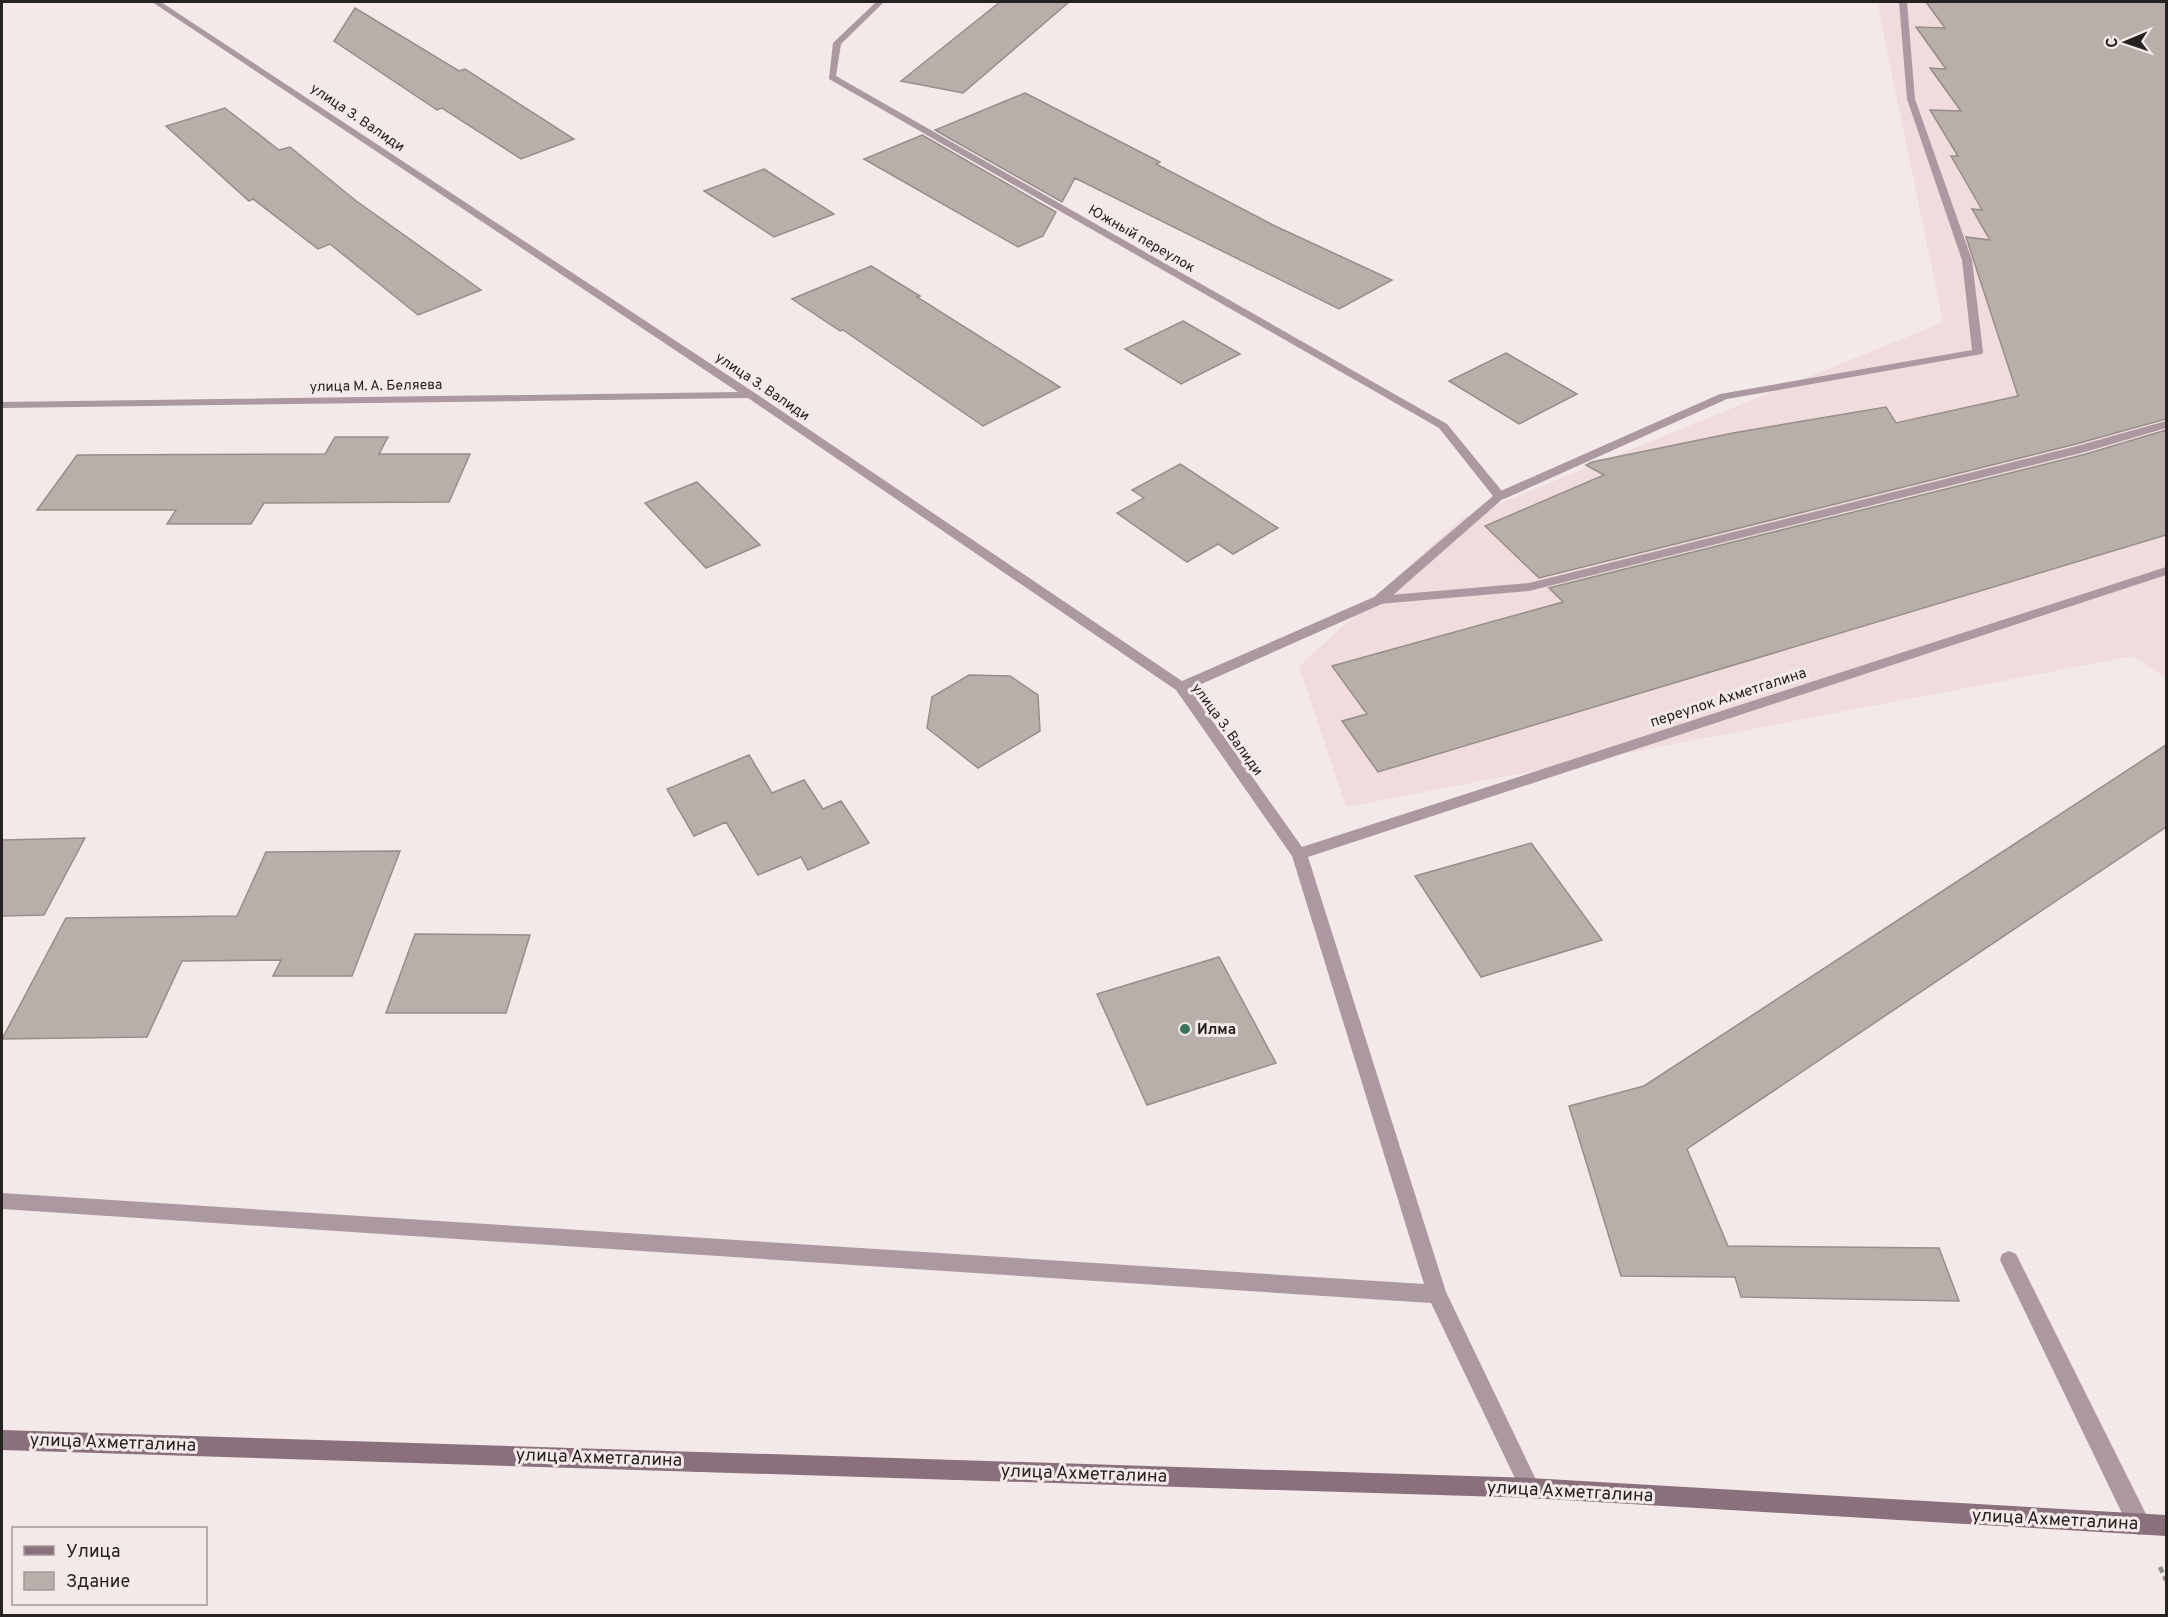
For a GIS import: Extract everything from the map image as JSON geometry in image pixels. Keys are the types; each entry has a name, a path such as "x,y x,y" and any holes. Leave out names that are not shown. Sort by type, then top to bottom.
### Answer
{"main road":[{"name":"улица Ахметгалина","path":"2,1440 1530,1488 2166,1526"}],"street":[{"name":"улица З. Валиди","path":"156,2 751,395 1180,687 1299,854 1437,1294 1530,1488"},
{"name":"Южный переулок","path":"880,2 837,43 832,77 1443,426 1500,495"},
{"path":"1180,687 1379,600 1500,495 1724,396 1978,352 1967,260 1911,99 1903,2"},
{"name":"улица М. А. Беляева","path":"2,405 751,395"},
{"path":"1379,600 1529,587 2081,449 2166,424"},
{"name":"переулок Ахметгалина","path":"1299,854 2166,571"},
{"path":"2,1201 1437,1294"},
{"path":"2008,1260 2139,1524"}],"shaded area":[{"path":"1877,2 2166,2 2166,678 2133,656 1346,807 1299,666 1461,519 1943,322"}],"building":[{"path":"1000,2 1069,2 963,93 901,81"},
{"path":"1926,2 2166,2 2166,419 2076,444 1539,578 1485,526 1604,475 1586,465 1592,462 1733,433 1886,407 1896,423 2018,396 1966,237 1990,240 1972,209 1982,210 1951,156 1958,156 1930,110 1961,111 1930,68 1946,69 1916,27 1945,28"},
{"path":"355,8 459,71 465,69 574,139 521,159 442,108 437,110 334,41"},
{"path":"1025,93 1160,162 1156,164 1275,226 1392,280 1339,309 1075,178 1062,202 935,130"},
{"path":"225,108 279,150 290,147 355,200 481,290 418,315 330,244 318,249 253,199 249,201 166,126"},
{"path":"922,135 1056,212 1043,236 1018,247 864,159"},
{"path":"764,169 834,214 774,237 704,191"},
{"path":"871,266 1060,387 983,426 843,330 840,331 792,299"},
{"path":"1183,321 1240,354 1181,384 1125,349"},
{"path":"1506,353 1577,394 1519,424 1449,381"},
{"path":"2166,430 2166,535 1378,772 1342,721 1367,714 1332,666 1563,602 1549,588 2086,454"},
{"path":"335,437 388,437 379,454 470,454 449,502 264,503 251,524 167,524 176,510 37,510 77,455 325,454"},
{"path":"1180,464 1278,528 1233,554 1218,544 1187,562 1117,513 1144,498 1132,490"},
{"path":"697,482 760,545 706,568 645,503"},
{"path":"969,675 1010,676 1038,695 1040,731 978,768 927,728 932,697"},
{"path":"2166,745 2166,827 1687,1149 1728,1246 1939,1248 1959,1301 1741,1297 1735,1277 1621,1276 1569,1106 1644,1086"},
{"path":"749,755 772,793 804,780 823,809 841,801 869,843 808,870 801,857 758,875 726,822 694,836 667,789"},
{"path":"85,838 44,915 2,916 2,840"},
{"path":"1531,843 1602,940 1481,977 1415,876"},
{"path":"400,851 352,976 273,976 281,960 182,961 147,1037 2,1039 66,918 237,916 266,852"},
{"path":"415,934 530,935 506,1013 386,1013"},
{"name":"Илма","path":"1219,957 1276,1063 1147,1105 1097,994"}],"place":[{"name":"Илма","path":"1185,1029"}]}
